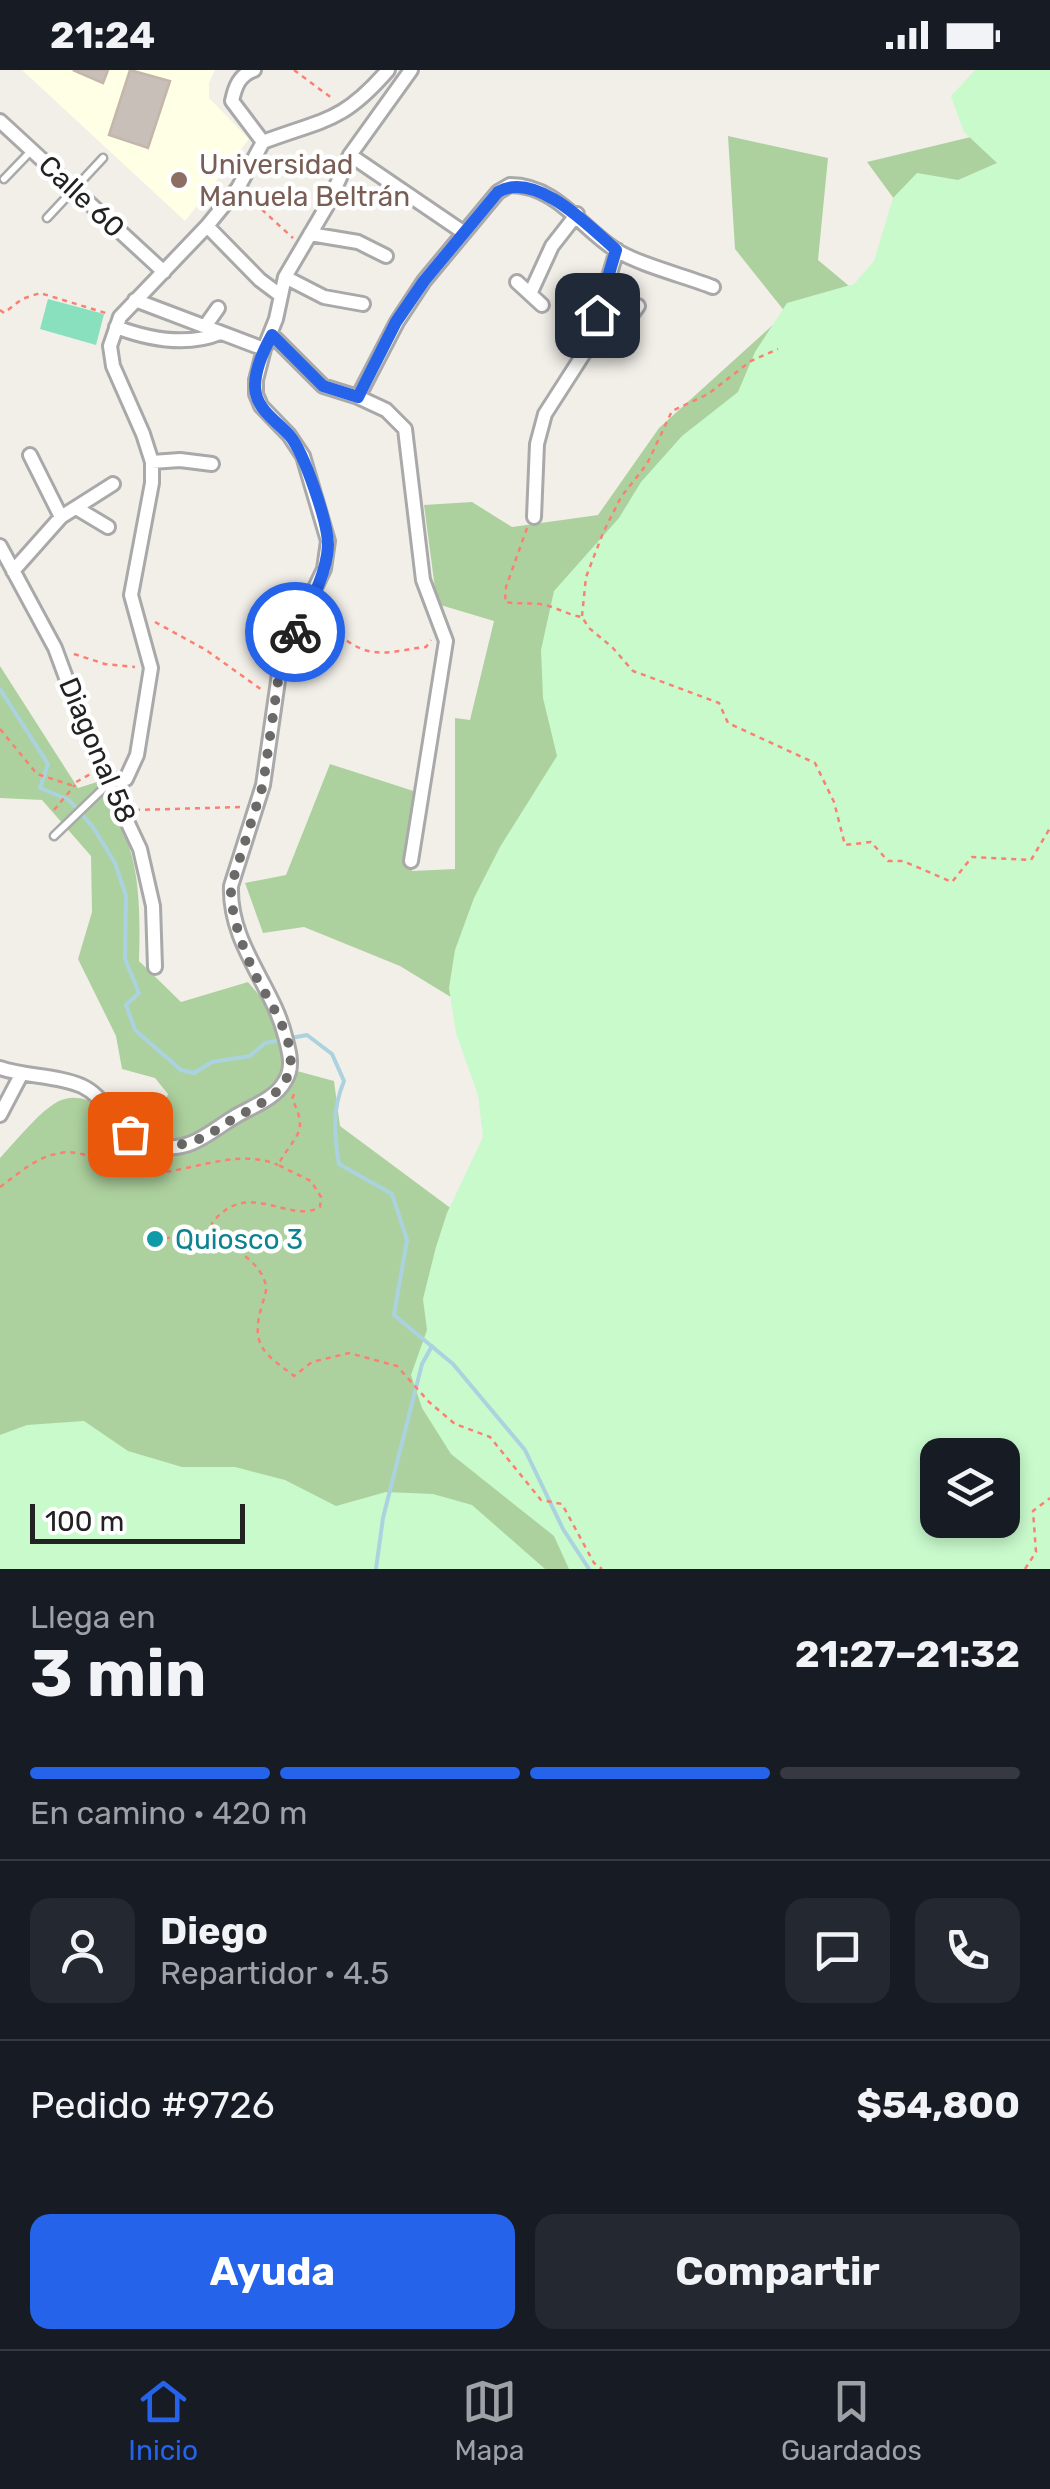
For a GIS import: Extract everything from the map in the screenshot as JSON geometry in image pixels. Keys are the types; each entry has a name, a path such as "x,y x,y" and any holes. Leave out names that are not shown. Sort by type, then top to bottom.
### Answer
{"street":[{"path":"254,70 234,86 232,100 263,142"},
{"path":"107,775 126,778 137,756 151,668 131,596 151,494 152,462 112,366 110,346 118,322 238,188 263,142 325,123 348,110 388,70"},
{"path":"0,1068 21,1076 82,1086 130,1134 166,1147 185,1146 205,1138 278,1091 288,1078 289,1054 283,1028 252,968 230,901 231,886 263,785 281,660 324,569 328,542 303,456 261,406 256,394 264,349 272,335 286,278 328,204 350,155 410,70"},
{"name":"Calle 60","path":"0,121 164,272"},
{"path":"350,155 464,232"},
{"path":"358,397 396,322 424,281 498,192 510,185 534,189 576,214 616,250 713,288"},
{"path":"530,294 552,246 576,214"},
{"path":"207,226 260,280 280,294"},
{"path":"306,240 358,242 386,256"},
{"path":"534,517 537,444 545,414 588,347 616,250"},
{"path":"286,278 324,297 364,304"},
{"path":"517,282 542,305"},
{"path":"135,300 264,349"},
{"path":"588,347 617,334 638,306"},
{"path":"206,325 218,308"},
{"path":"118,322 146,338 205,340 220,333"},
{"path":"272,335 323,386 386,410 405,428 423,580 446,642 412,861"},
{"path":"30,455 61,517"},
{"path":"152,462 212,464"},
{"path":"13,571 61,517 114,484"},
{"path":"78,509 108,526"},
{"name":"Diagonal 58","path":"0,546 55,648 124,810 148,876 156,937 154,967"},
{"path":"0,1114 21,1076"}],"lane":[{"path":"4,178 32,150"},
{"path":"47,218 103,158"},
{"path":"54,836 81,810 107,775"}],"path":[{"path":"294,70 348,110"},
{"path":"238,188 306,240"},
{"path":"0,310 4,313 22,298 40,293 118,322"},
{"path":"778,348 751,361 708,394 672,412 647,464 621,497 603,534 586,578 582,617 632,670 720,702 728,724 815,764 834,802 845,845 871,842 888,862 903,861 952,882 972,858 1031,860 1050,828"},
{"path":"534,517 524,531 505,602 543,604 582,617"},
{"path":"136,612 206,650 274,699"},
{"path":"301,621 317,622 358,648 384,654 426,648 439,627"},
{"path":"55,648 104,664 151,668"},
{"path":"0,728 37,774 72,785 107,775"},
{"path":"54,810 77,782"},
{"path":"124,810 256,807"},
{"path":"278,1165 300,1135 302,1123 292,1099 297,1088"},
{"path":"0,1186 27,1165 61,1153 88,1154 108,1166 133,1173 171,1172 209,1163 253,1160 278,1165 311,1181 322,1197 320,1207 310,1213 266,1203 236,1205 216,1218 212,1224 214,1234"},
{"path":"156,1239 214,1234 243,1254 265,1280 267,1292 256,1337 264,1353 294,1376 312,1362 349,1352 398,1366 429,1402 455,1424 490,1437 541,1500 562,1504 594,1562 602,1569"},
{"path":"1024,1569 1036,1552 1033,1511 1050,1498"}],"shaded area":[{"name":"Universidad Manuela Beltrán","path":"22,70 215,70 209,83 209,98 249,139 185,221"}],"green space":[{"path":"975,70 1050,70 1050,1569 569,1569 554,1536 451,1454 422,1408 411,1375 427,1330 423,1299 436,1247 447,1213 483,1137 478,1095 456,1033 449,988 455,950 474,898 500,847 557,756 543,698 541,650 554,591 619,518 641,482 682,436 738,392 755,352 787,303 854,284 874,261 893,198 917,173 958,180 997,163 964,132 951,96"},
{"path":"1004,129 1050,185 1050,1569 0,1569 0,1158 40,1115 68,1098 99,1105 151,1133 168,1094 155,1078 122,1069 116,1036 78,959 92,912 91,856 42,800 0,798 0,666 78,788 97,782 122,826 138,889 139,961 181,1002 248,982 288,1029 297,1071 334,1081 340,1126 476,1227 677,1135 400,966 304,927 263,933 245,883 286,875 330,764 429,796 412,871 455,869 455,718 470,720 494,621 437,604 424,505 472,502 512,527 598,515 659,428 786,313 735,249 728,136 828,158 818,260 879,311 944,267 867,162"},
{"path":"48,299 104,314 96,345 40,329"},
{"path":"84,1421 128,1451 182,1467 235,1467 285,1480 336,1506 386,1492 433,1494 472,1505 545,1569 0,1569 0,1435 27,1425"}],"building":[{"path":"73,70 108,70 103,83"},
{"path":"130,70 170,81 148,148 109,135"}],"waterway":[{"path":"0,689 48,764 40,788 69,800 93,827 115,863 126,896 125,959 139,993 126,1005 135,1030 181,1070 194,1073 212,1062 250,1056 265,1043 307,1035 332,1054 344,1081 335,1122 339,1164 392,1194 407,1240 394,1315 453,1364 525,1450 563,1529 589,1569"},
{"path":"376,1569 383,1518 422,1364 432,1346"}],"way so far":[{"path":"130,1134 166,1147 185,1146 259,1104 278,1091 288,1078 289,1054 283,1028 252,968 230,901 231,886 263,785 281,660 295,632"}],"place":[{"name":"Universidad Manuela Beltrán","path":"179,180"},
{"name":"Quiosco 3","path":"155,1239"}],"route":[{"path":"295,632 324,569 328,542 303,456 261,406 256,394 264,349 272,335 323,386 358,397 396,322 424,281 498,192 510,185 534,189 576,214 616,250 597,315"}]}
